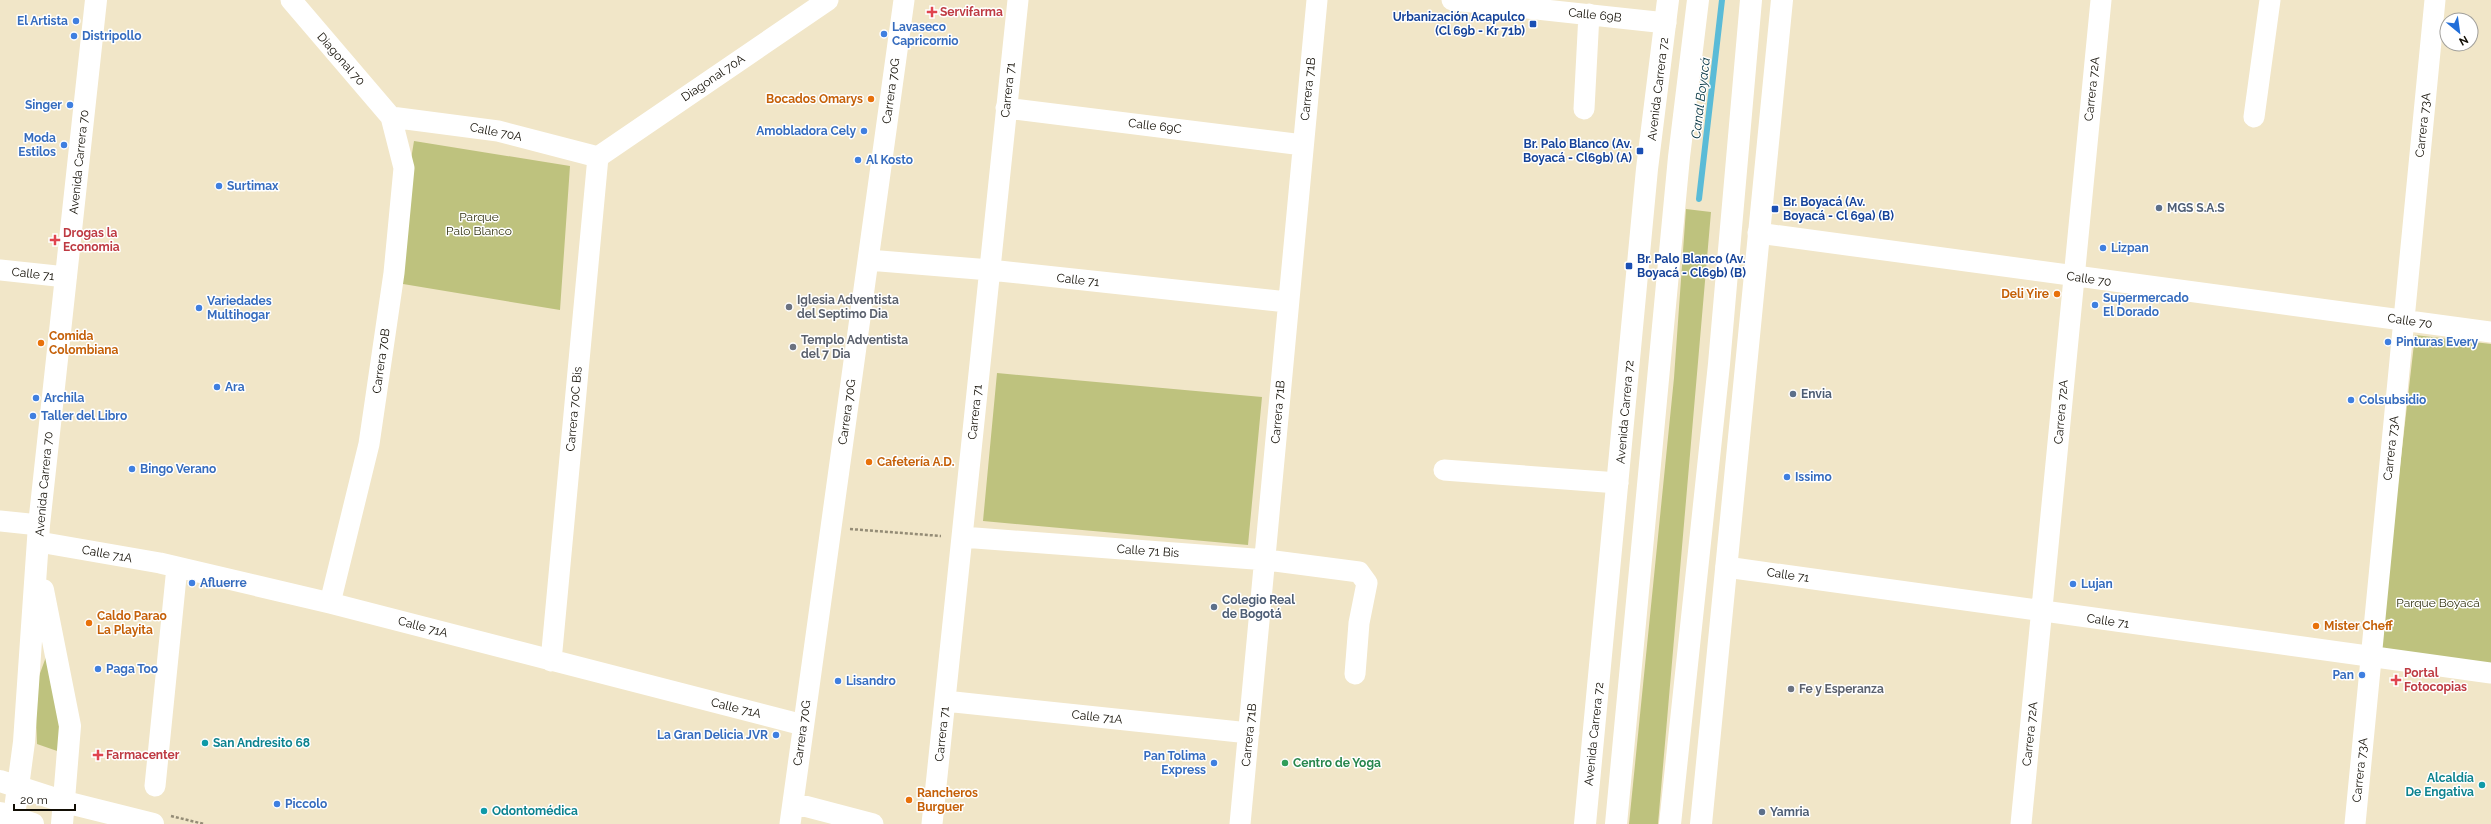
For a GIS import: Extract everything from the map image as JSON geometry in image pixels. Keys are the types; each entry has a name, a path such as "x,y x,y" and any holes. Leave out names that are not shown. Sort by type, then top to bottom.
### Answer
{"main road":[{"name":"Avenida Carrera 70","path":"15,820 9,785 24,742 39,543 96,0"},
{"name":"Avenida Carrera 72","path":"1585,824 1647,169 1668,0"},
{"path":"1616,824 1644,544 1660,354 1698,0"},
{"path":"1701,824 1782,0"},
{"path":"1751,4 1773,89"},
{"path":"1670,821 1719,364 1751,4"},
{"path":"1666,22 1688,82"},
{"name":"Avenida Carrera 70","path":"39,543 70,726 65,802 62,824"},
{"path":"1604,629 1644,544"},
{"path":"1691,632 1713,704"},
{"path":"1670,821 1706,769"},
{"path":"9,785 65,802 153,824"}],"street":[{"name":"Diagonal 70","path":"291,0 391,117"},
{"name":"Diagonal 70A","path":"598,157 828,0"},
{"name":"Carrera 70G","path":"790,824 904,0"},
{"name":"Carrera 71","path":"932,824 1018,0"},
{"name":"Carrera 71B","path":"1240,824 1266,560 1287,302 1317,0"},
{"name":"Calle 69B","path":"1452,0 1666,22"},
{"name":"Carrera 72A","path":"2021,824 2101,0"},
{"path":"2254,117 2270,0"},
{"name":"Carrera 73A","path":"2355,824 2435,0"},
{"path":"1584,109 1589,14"},
{"name":"Calle 69C","path":"1006,108 1303,145"},
{"name":"Calle 70A","path":"391,117 498,131 598,157"},
{"name":"Carrera 70B","path":"330,603 368,444 394,273 404,168 391,117"},
{"name":"Carrera 70C Bis","path":"551,661 598,157"},
{"name":"Calle 70","path":"1758,233 2073,277 2491,332"},
{"name":"Calle 71","path":"868,260 990,270 1287,302"},
{"name":"Calle 71","path":"2,271 66,277"},
{"path":"1444,470 1618,483"},
{"name":"Calle 71A","path":"0,521 39,543 177,567 330,603 804,725"},
{"name":"Calle 71 Bis","path":"962,538 1266,560 1359,572 1367,583 1359,623 1355,674"},
{"path":"155,786 177,567"},
{"name":"Calle 71","path":"1726,568 2371,658 2491,673"},
{"name":"Calle 71A","path":"945,701 1249,733"},
{"path":"793,803 872,824"}],"path":[{"path":"831,528 962,538"}],"green space":[{"name":"Parque Palo Blanco","path":"414,141 570,166 560,310 391,282"},
{"path":"1686,209 1711,212 1658,824 1629,824 1674,378"},
{"name":"Parque Boyacá","path":"2415,335 2491,344 2491,664 2379,651"},
{"path":"997,373 1262,397 1248,545 983,521"},
{"path":"50,646 62,729 60,752 37,744 36,718 39,676"}],"waterway":[{"name":"Canal Boyacá","path":"1699,199 1722,0"}],"place":[{"name":"Servifarma","path":"932,12"},
{"name":"El Artista","path":"76,21"},
{"name":"Urbanización Acapulco (Cl 69b - Kr 71b)","path":"1533,24"},
{"name":"Lavaseco Capricornio","path":"884,34"},
{"name":"Distripollo","path":"74,36"},
{"name":"Bocados Omarys","path":"871,99"},
{"name":"Singer","path":"70,105"},
{"name":"Amobladora Cely","path":"864,131"},
{"name":"Moda Estilos","path":"64,145"},
{"name":"Br. Palo Blanco (Av. Boyacá - Cl69b) (A)","path":"1640,151"},
{"name":"Al Kosto","path":"858,160"},
{"name":"Surtimax","path":"219,186"},
{"name":"MGS S.A.S","path":"2159,208"},
{"name":"Br. Boyacá (Av. Boyacá - Cl 69a) (B)","path":"1775,209"},
{"name":"Drogas la Economia","path":"55,240"},
{"name":"Lizpan","path":"2103,248"},
{"name":"Br. Palo Blanco (Av. Boyacá - Cl69b) (B)","path":"1629,266"},
{"name":"Deli Yire","path":"2057,294"},
{"name":"Supermercado El Dorado","path":"2095,305"},
{"name":"Iglesia Adventista del Septimo Dia","path":"789,307"},
{"name":"Variedades Multihogar","path":"199,308"},
{"name":"Pinturas Every","path":"2388,342"},
{"name":"Comida Colombiana","path":"41,343"},
{"name":"Templo Adventista del 7 Dia","path":"793,347"},
{"name":"Ara","path":"217,387"},
{"name":"Envia","path":"1793,394"},
{"name":"Archila","path":"36,398"},
{"name":"Colsubsidio","path":"2351,400"},
{"name":"Taller del Libro","path":"33,416"},
{"name":"Cafetería A.D.","path":"869,462"},
{"name":"Bingo Verano","path":"132,469"},
{"name":"Issimo","path":"1787,477"},
{"name":"Afluerre","path":"192,583"},
{"name":"Lujan","path":"2073,584"},
{"name":"Colegio Real de Bogotá","path":"1214,607"},
{"name":"Caldo Parao La Playita","path":"89,623"},
{"name":"Mister Cheff","path":"2316,626"},
{"name":"Paga Too","path":"98,669"},
{"name":"Pan","path":"2362,675"},
{"name":"Portal Fotocopias","path":"2396,680"},
{"name":"Lisandro","path":"838,681"},
{"name":"Fe y Esperanza","path":"1791,689"},
{"name":"La Gran Delicia JVR","path":"776,735"},
{"name":"San Andresito 68","path":"205,743"},
{"name":"Farmacenter","path":"98,755"},
{"name":"Pan Tolima Express","path":"1214,763"},
{"name":"Centro de Yoga","path":"1285,763"},
{"name":"Alcaldía De Engativa","path":"2482,785"},
{"name":"Rancheros Burguer","path":"909,800"},
{"name":"Piccolo","path":"277,804"},
{"name":"Odontomédica","path":"484,811"},
{"name":"Yamria","path":"1762,812"}]}
